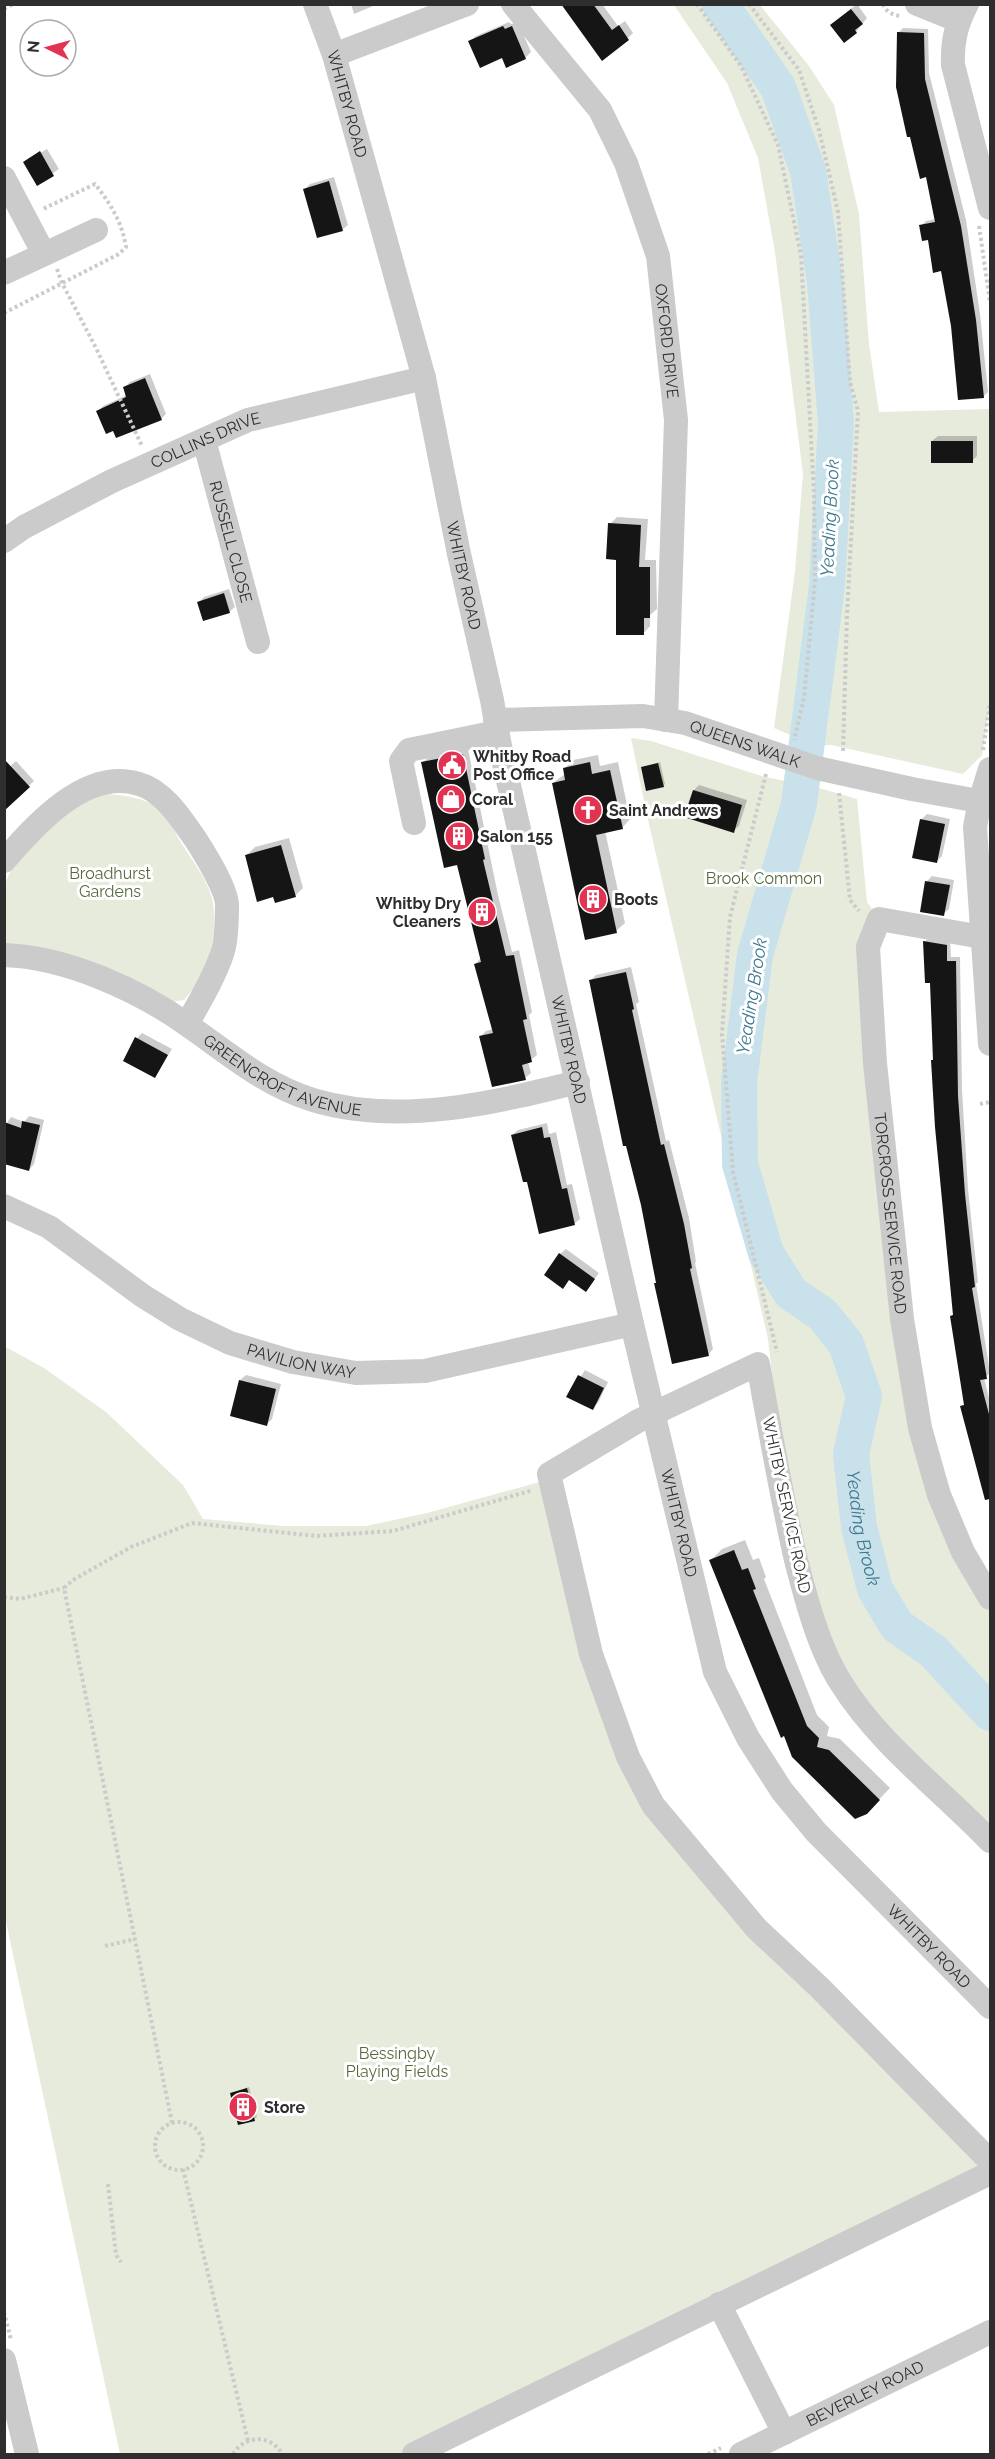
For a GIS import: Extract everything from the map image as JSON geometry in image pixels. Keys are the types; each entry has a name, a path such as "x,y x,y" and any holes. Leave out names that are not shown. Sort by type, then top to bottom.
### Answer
{"street":[{"name":"WHITBY ROAD","path":"315,4 334,55 424,378 496,726 632,1324 715,1672 748,1738 782,1791 816,1832 990,2007"},
{"path":"334,55 467,4"},
{"name":"OXFORD DRIVE","path":"513,4 600,110 626,163 658,256 676,420 666,720"},
{"path":"917,4 963,13 952,43 954,65 990,208"},
{"path":"4,178 48,253"},
{"path":"4,273 96,230"},
{"name":"COLLINS DRIVE","path":"4,541 24,527 150,463 248,420 424,378"},
{"name":"RUSSELL CLOSE","path":"204,440 258,642"},
{"name":"QUEENS WALK","path":"414,823 401,761 409,750 496,726 643,716 685,723 817,768 985,802"},
{"path":"986,762 985,802 975,827 990,1044"},
{"path":"4,861 49,812 82,790 110,782 139,784 165,799 188,828 209,861 227,902 223,949 208,986 188,1024"},
{"path":"879,919 982,937"},
{"name":"TORCROSS SERVICE ROAD","path":"879,919 868,947 869,970 875,1063 902,1319 920,1428 939,1495 963,1552 990,1598"},
{"name":"GREENCROFT AVENUE","path":"4,955 53,963 120,986 188,1024 238,1062 275,1084 312,1100 352,1110 446,1109 526,1095 578,1082"},
{"name":"PAVILION WAY","path":"4,1206 50,1227 143,1296 180,1319 230,1343 303,1364 356,1373 425,1371 632,1324"},
{"path":"758,1364 638,1421 549,1474 591,1654 628,1757 653,1805 757,1929 819,1987 990,2161"},
{"name":"WHITBY SERVICE ROAD","path":"758,1364 785,1513 805,1594 817,1630 840,1682 860,1709 896,1749 990,1841"},
{"path":"414,2454 990,2173"},
{"path":"719,2304 784,2433"},
{"name":"BEVERLEY ROAD","path":"741,2454 990,2332"},
{"path":"4,2360 21,2453"}],"path":[{"path":"4,9 13,4"},
{"path":"697,4 741,66 778,145 801,255 814,494 815,581 804,698 784,757 765,777 730,917 722,1034 733,1172 777,1352 758,1364"},
{"path":"749,4 799,70 819,129 838,212 850,382 858,411 847,614 843,756"},
{"path":"48,253 150,463"},
{"path":"989,293 990,302"},
{"path":"986,762 990,704"},
{"path":"839,789 850,900 863,915 879,919"},
{"path":"980,1104 990,1102"},
{"path":"4,1598 20,1599 64,1588 73,1580 131,1547 192,1523 316,1536 393,1532 537,1489 549,1474"},
{"path":"64,1588 172,2123"},
{"path":"105,1946 135,1939"},
{"path":"172,2123 188,2123 194,2127 202,2140 203,2148 196,2162 183,2169 167,2166 157,2155 155,2147 160,2132 172,2123"},
{"path":"183,2169 248,2441"},
{"path":"108,2184 116,2255 122,2262"},
{"path":"233,2454 240,2445 248,2441 266,2440 282,2454"}],"green space":[{"path":"674,5 760,5 809,66 834,105 859,214 869,344 879,412 990,409 990,703 982,755 963,774 831,745 817,746 774,728 795,571 803,474 775,252 758,158 727,83"},
{"name":"Brook Common","path":"631,738 651,741 765,777 812,786 857,799 867,902 879,919 871,935 909,1359 963,1552 990,1612 990,1832 868,1709 849,1680 824,1619 802,1541 774,1391 768,1339"},
{"name":"Broadhurst Gardens","path":"109,794 143,800 161,811 210,891 214,925 210,953 200,978 184,1000 169,1002 8,946 5,941 5,884 13,865 32,843 88,797"},
{"name":"Bessingby Playing Fields","path":"4,1346 44,1368 106,1412 183,1485 203,1519 284,1526 366,1526 427,1513 543,1481 647,1806 982,2164 777,2269 401,2454 120,2454 5,1917"}],"building":[{"path":"561,4 593,4 612,30 619,25 629,40 602,61"},
{"path":"851,9 863,24 855,30 857,33 844,43 830,25"},
{"path":"503,26 505,29 512,26 526,59 506,68 502,58 480,68 468,41"},
{"path":"897,32 924,33 925,79 961,226 976,320 984,398 958,400 951,326 941,271 933,273 928,240 922,241 919,225 935,222 926,177 920,179 910,137 907,137 896,87"},
{"path":"40,151 54,176 37,186 23,162"},
{"path":"329,181 343,231 317,238 303,189"},
{"path":"145,378 162,420 116,438 113,431 106,434 96,411 126,397 123,387"},
{"path":"931,441 973,441 973,463 931,463"},
{"path":"608,523 641,525 639,567 650,567 650,618 644,618 644,635 616,635 616,560 606,559"},
{"path":"224,593 230,613 203,621 197,602"},
{"path":"463,754 485,859 483,860 506,956 514,955 527,1019 523,1020 532,1062 522,1065 526,1080 492,1087 479,1036 493,1033 474,964 481,962 457,865 444,868 421,762"},
{"path":"4,759 30,787 4,811"},
{"path":"590,762 592,774 610,770 623,829 596,835 617,933 585,940 552,783 565,780 563,768"},
{"path":"658,763 664,787 646,791 641,767"},
{"path":"693,790 742,805 734,833 684,817"},
{"path":"920,819 945,824 937,863 912,858"},
{"path":"281,845 296,897 275,903 273,897 257,902 245,855"},
{"path":"925,881 950,885 944,916 920,912"},
{"path":"923,941 947,945 947,961 956,961 958,1096 965,1194 975,1287 972,1288 987,1379 980,1380 990,1418 990,1499 985,1500 960,1406 964,1405 950,1316 953,1315 935,1127 930,983 925,983"},
{"path":"626,972 661,1145 664,1144 684,1224 692,1268 690,1269 709,1356 672,1364 654,1283 656,1283 641,1205 626,1146 623,1146 589,980"},
{"path":"135,1037 168,1055 155,1078 123,1061"},
{"path":"22,1121 40,1125 29,1171 4,1164 4,1122 21,1128"},
{"path":"542,1127 544,1138 550,1137 562,1189 567,1188 575,1225 539,1234 527,1182 523,1182 511,1135"},
{"path":"559,1253 595,1279 586,1292 569,1280 563,1289 544,1275"},
{"path":"578,1375 604,1388 593,1410 566,1397"},
{"path":"239,1380 276,1389 267,1426 230,1416"},
{"path":"734,1550 742,1570 748,1568 756,1589 753,1590 807,1726 819,1738 817,1747 829,1750 880,1800 867,1814 855,1819 792,1757 784,1736 781,1738 709,1560"},
{"name":"Store","path":"247,2088 255,2121 238,2125 230,2093"}],"waterway":[{"name":"Yeading Brook","path":"720,4 778,87 808,171 825,282 836,423 827,586 799,804 755,955 739,1082 740,1164 766,1253 791,1293 823,1315 846,1344 864,1396 851,1454 859,1527 875,1589 897,1626 933,1651 990,1713"}],"place":[{"name":"Whitby Road Post Office","path":"452,765"},
{"name":"Coral","path":"451,799"},
{"name":"Saint Andrews","path":"588,810"},
{"name":"Salon 155","path":"459,836"},
{"name":"Boots","path":"593,899"},
{"name":"Whitby Dry Cleaners","path":"482,912"},
{"name":"Store","path":"243,2107"}]}
